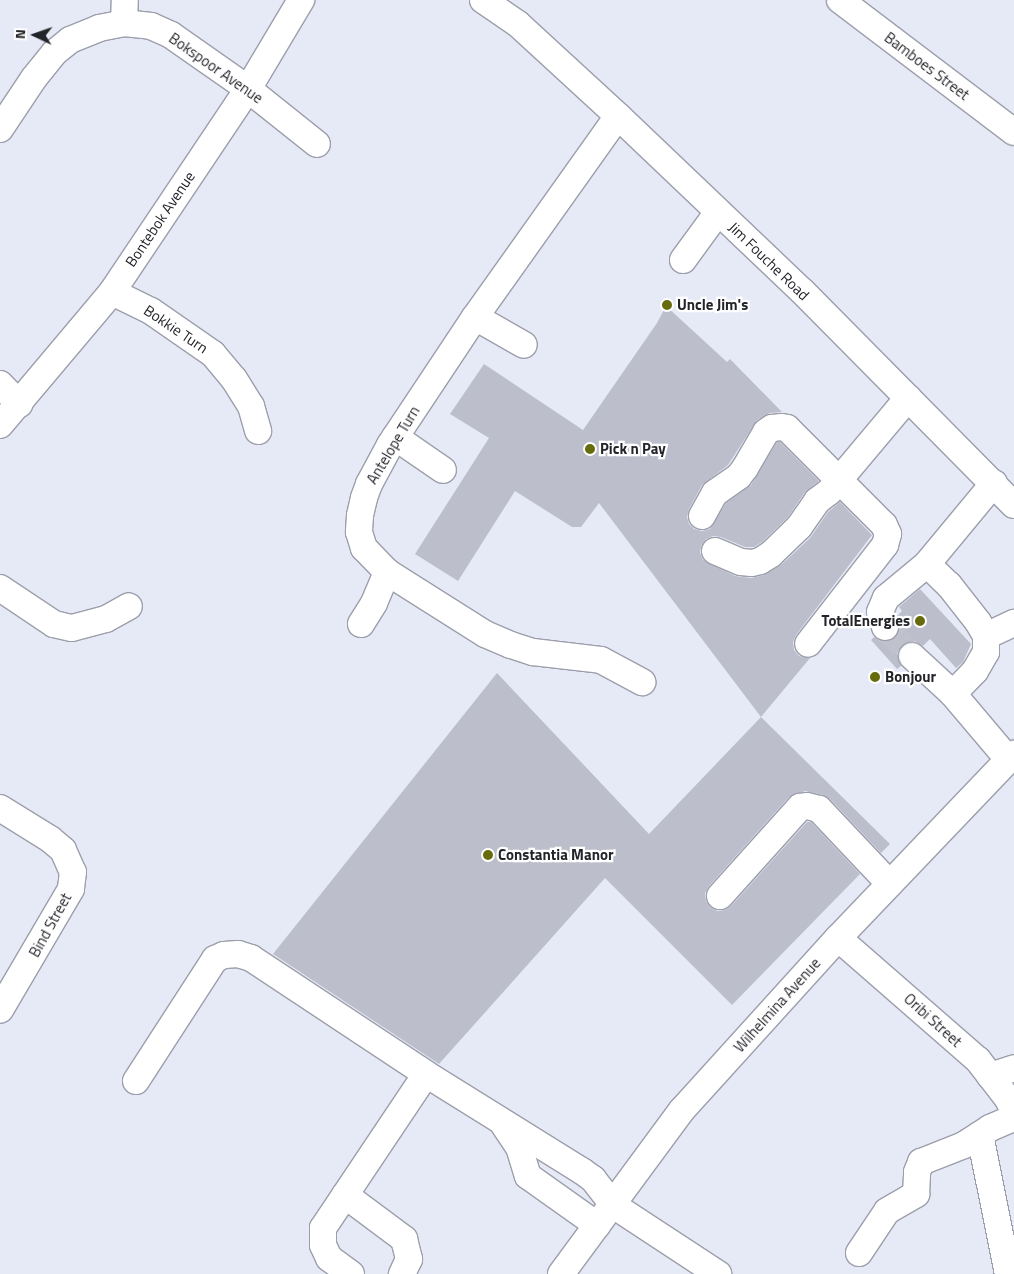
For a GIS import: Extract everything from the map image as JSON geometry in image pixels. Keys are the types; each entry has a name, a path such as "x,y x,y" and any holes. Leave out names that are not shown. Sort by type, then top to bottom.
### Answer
{"street":[{"name":"Bontebok Avenue","path":"0,425 112,292 248,89 301,0"},
{"name":"Jim Fouche Road","path":"484,0 518,24"},
{"name":"Jim Fouche Road","path":"496,0 518,24 718,212 994,483 1014,505"},
{"name":"Bamboes Street","path":"840,0 1014,132"},
{"name":"Bokspoor Avenue","path":"0,129 34,78 54,53 70,40 99,28 124,11 171,35 248,89 317,144"},
{"name":"Antelope Turn","path":"618,116 475,317 396,437 369,484 360,516 359,532 364,548 387,572 485,634 502,642 533,652 601,660 642,682"},
{"path":"683,260 718,212"},
{"name":"Bokkie Turn","path":"112,292 151,311 213,354 234,379 251,406 258,431"},
{"path":"475,317 524,345"},
{"path":"0,384 19,404"},
{"path":"715,551 741,562 760,561 771,554 799,527 817,502 838,481 908,398"},
{"path":"702,516 715,493 739,476 762,438 775,427 787,428 884,525 887,529 887,539 876,558 808,644"},
{"path":"396,437 443,470"},
{"path":"885,627 880,612 886,598 927,564 994,483"},
{"path":"927,564 949,585 978,622 986,636 986,652 976,671 953,694"},
{"path":"361,624 374,602 387,572"},
{"path":"0,588 54,624 72,628 106,619 129,606"},
{"path":"986,636 1014,624"},
{"path":"912,656 953,694 1011,756"},
{"name":"Wilhelmina Avenue","path":"561,1274 682,1110 838,938 1011,756"},
{"path":"720,896 800,807 807,806 819,809 890,884"},
{"name":"Bind Street","path":"0,808 50,839 63,850 73,872 71,889 0,1010"},
{"name":"Oribi Street","path":"838,938 939,1024 978,1060 1002,1072 1008,1099 1014,1112"},
{"path":"136,1081 215,959 224,955 238,954 252,958 426,1074 593,1179 613,1204 718,1274"},
{"path":"351,1274 330,1258 323,1245 323,1228 426,1074"},
{"path":"859,1253 887,1211 916,1194 917,1172 921,1162 964,1145 1014,1118"},
{"path":"502,1122 519,1147 528,1176 597,1225"},
{"path":"980,1135 1008,1274"},
{"path":"345,1195 404,1239 408,1259 402,1274"}],"building":[{"path":"666,306 727,362 730,359 782,412 770,413 757,420 728,465 702,485 689,509 687,517 689,524 694,529 702,531 710,529 726,503 751,485 777,442 780,442 819,481 805,492 788,517 762,542 754,547 745,547 721,537 713,536 706,539 701,546 700,553 703,560 735,576 751,578 764,575 781,565 810,538 828,512 840,502 872,535 796,635 793,642 794,650 799,656 810,658 761,717 599,503 581,527 572,527 515,491 458,581 415,554 489,438 450,414 484,364 583,430 657,323"},
{"path":"920,589 971,644 963,662 956,668 930,639 923,646 915,641 901,645 897,653 901,666 897,669 871,640 874,637 882,642 896,637 900,630 897,616 902,611 899,607"},
{"name":"Constantia Manor","path":"497,673 649,834 761,717 890,844 881,853 830,799 823,795 805,791 789,797 709,886 705,893 706,901 710,907 717,911 725,910 731,906 807,822 811,822 860,874 732,1005 605,878 439,1064 273,954"}],"tunnel":[{"path":"885,627 912,656"}],"place":[{"name":"Uncle Jim's","path":"667,305"},
{"name":"Pick n Pay","path":"590,449"},
{"name":"TotalEnergies","path":"920,621"},
{"name":"Bonjour","path":"875,677"},
{"name":"Constantia Manor","path":"488,855"}]}
